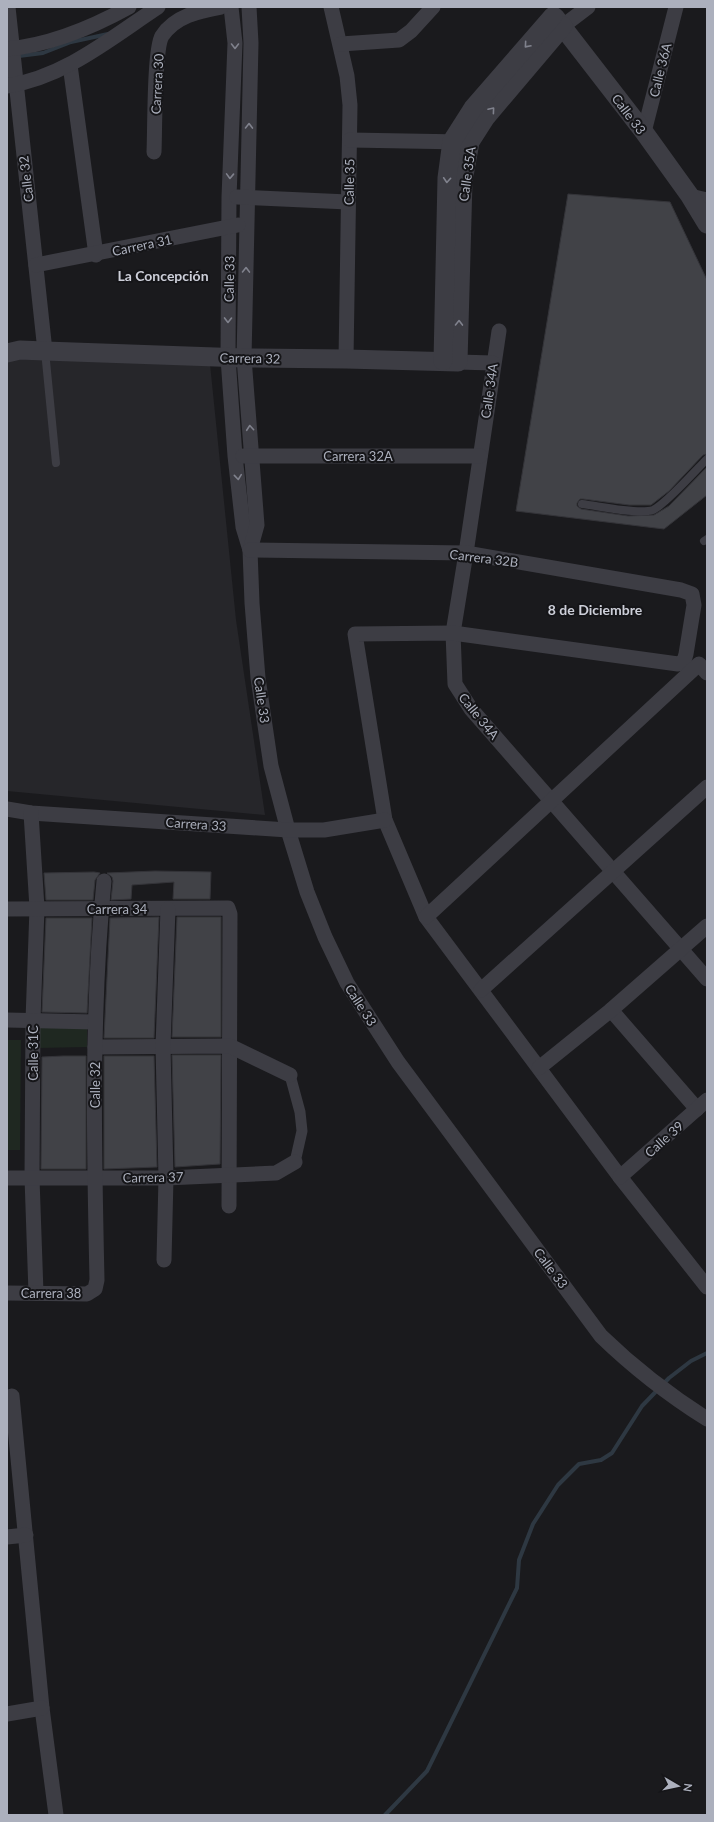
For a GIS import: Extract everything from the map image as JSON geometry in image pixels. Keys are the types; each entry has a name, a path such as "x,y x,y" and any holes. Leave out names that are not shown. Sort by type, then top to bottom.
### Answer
{"street":[{"name":"Calle 32","path":"8,7 11,85 36,266 45,351"},
{"path":"10,49 40,45 102,14 129,7"},
{"path":"11,85 44,77 70,66 158,7"},
{"name":"Carrera 30","path":"154,152 157,57 162,37 177,21 196,12 221,7"},
{"name":"Calle 33","path":"232,7 235,43 229,197 236,358 235,456 243,527 250,550 252,602 258,678 271,766 288,830 307,892 328,943 347,983 398,1062 601,1336 629,1363 650,1380 674,1398 707,1419"},
{"name":"Calle 33","path":"250,7 251,43 247,224 236,358 252,456 257,525 250,550"},
{"name":"Calle 35","path":"331,7 341,44 347,76 350,105 346,359"},
{"path":"341,44 399,40 411,31 433,7"},
{"name":"Calle 35A","path":"451,362 463,181 461,142 486,117 554,16 588,7"},
{"name":"Calle 36A","path":"644,132 676,7"},
{"name":"Calle 33","path":"554,16 644,132 698,198 707,224"},
{"path":"70,66 96,255"},
{"path":"350,140 461,142"},
{"path":"229,197 348,202"},
{"name":"Carrera 31","path":"36,266 96,255 230,225 247,224"},
{"name":"Calle 34A","path":"499,331 453,633 454,684 471,709 707,979"},
{"name":"Carrera 32","path":"7,353 20,350 236,358 493,363"},
{"name":"Carrera 32A","path":"235,456 480,456"},
{"name":"Carrera 32B","path":"250,550 466,553 681,590 692,594 694,605 686,654 684,661 678,664 453,633"},
{"path":"453,633 355,634 385,820 426,917 620,1177 707,1287"},
{"path":"426,917 699,664 707,673"},
{"path":"481,990 707,786"},
{"name":"Carrera 33","path":"7,809 31,813 288,830 324,830 385,820"},
{"name":"Calle 31C","path":"31,813 37,908 33,1020 32,1178 36,1293"},
{"name":"Calle 32","path":"95,1289 97,1280 95,1178 95,1022 101,909 104,881"},
{"name":"Carrera 34","path":"7,909 228,908 230,914 230,1046"},
{"path":"164,1260 166,1178 163,1046 168,909"},
{"path":"539,1068 611,1010 707,926"},
{"path":"611,1010 702,1104"},
{"path":"7,1020 95,1022"},
{"path":"229,1206 230,1046"},
{"path":"95,1048 230,1046 290,1075 300,1112 302,1131 295,1162"},
{"name":"Calle 39","path":"620,1177 702,1104"},
{"name":"Carrera 37","path":"7,1178 166,1178 276,1173 295,1162"},
{"name":"Carrera 38","path":"7,1293 87,1294 95,1289"},
{"path":"12,1396 42,1708 56,1815"},
{"path":"7,1537 26,1535"},
{"path":"7,1714 42,1708"}],"lane":[{"path":"45,351 56,463"},
{"path":"582,504 638,512 653,510 707,459"}],"shaded area":[{"path":"15,354 210,364 236,620 265,815 7,791 7,360"},
{"path":"37,1026 87,1026 87,1047 38,1048"},
{"path":"7,1040 21,1040 20,1150 7,1150"}],"building":[{"path":"568,194 670,202 707,280 707,454 703,455 669,491 651,505 629,505 583,499 580,499 577,503 577,506 581,509 628,516 654,515 669,506 707,467 707,495 664,529 516,511"},
{"path":"155,871 211,872 210,899 173,899 174,882 132,885 131,899 111,900 113,881 112,877 107,873"},
{"path":"44,873 100,873 95,880 93,900 46,900"},
{"path":"159,917 154,1038 104,1038 110,918"},
{"path":"177,917 221,917 221,1037 172,1037"},
{"path":"46,918 92,918 87,1013 42,1012"},
{"path":"172,1055 221,1055 220,1164 175,1167"},
{"path":"86,1056 86,1169 41,1169 42,1057"},
{"path":"104,1056 154,1056 157,1167 104,1169"}],"waterway":[{"path":"19,56 43,53 71,42 108,34"},
{"path":"385,1815 427,1771 517,1588 519,1560 533,1524 558,1485 579,1464 601,1460 612,1453 642,1406 669,1378 691,1361 707,1353"}],"district":[{"name":"La Concepción","path":"163,276"},
{"name":"8 de Diciembre","path":"595,610"}]}
